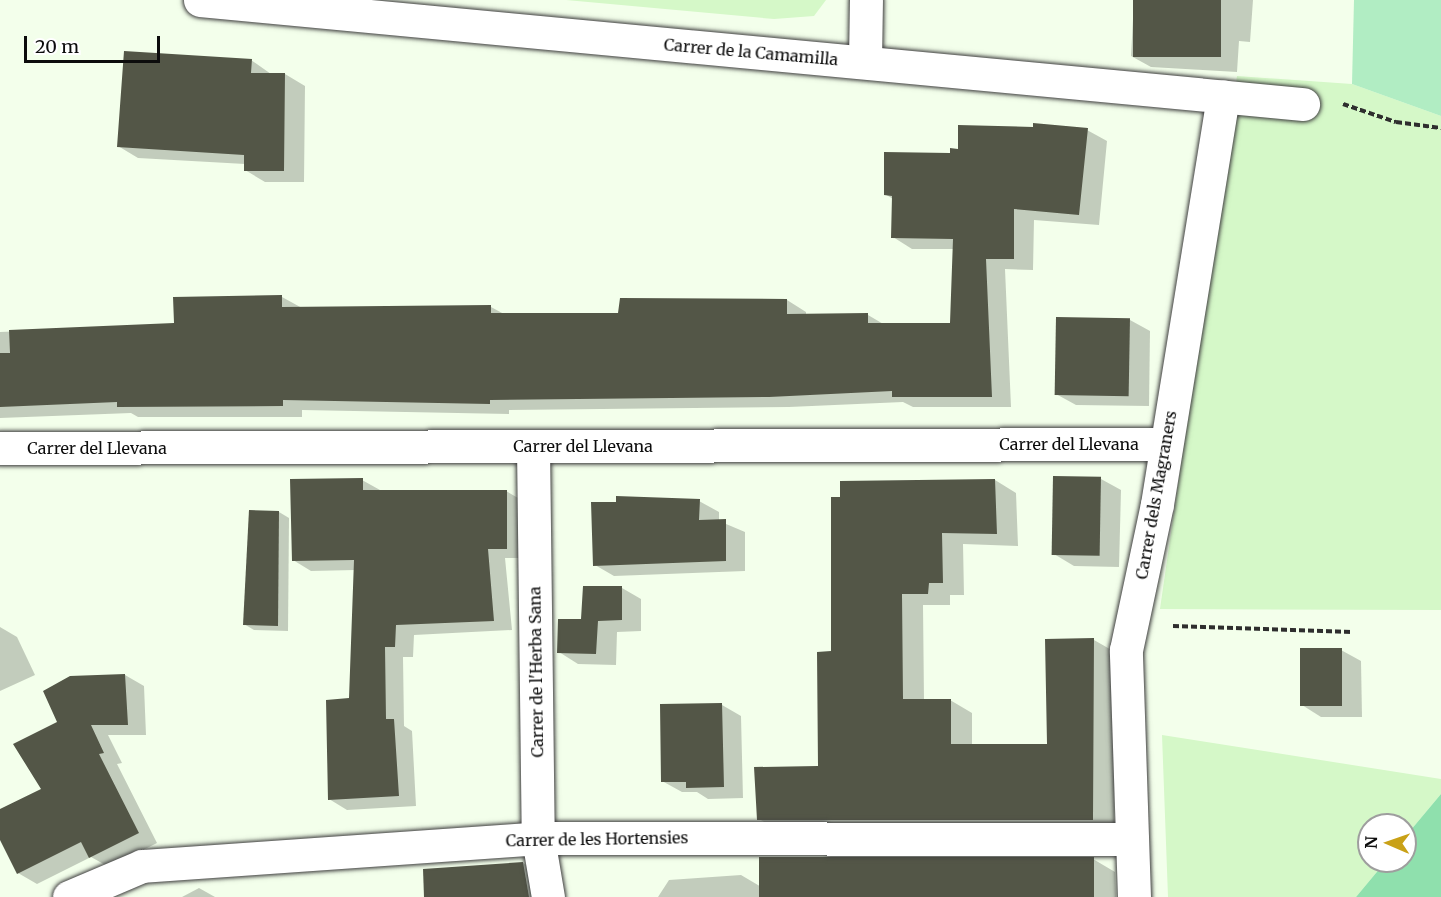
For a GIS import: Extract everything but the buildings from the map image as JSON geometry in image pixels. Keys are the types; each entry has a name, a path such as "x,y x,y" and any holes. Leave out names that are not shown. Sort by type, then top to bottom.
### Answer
{"street":[{"name":"Carrer de la Camamilla","path":"200,0 1303,104"},
{"path":"865,62 866,0"},
{"name":"Carrer dels Magraners","path":"1134,897 1126,650 1166,444 1223,96"},
{"name":"Carrer del Llevana","path":"0,448 1166,444"},
{"name":"Carrer de l'Herba Sana","path":"533,446 538,838 548,897"},
{"name":"Carrer de les Hortensies","path":"69,897 142,866 538,838 1132,839"}],"path":[{"path":"1303,104 1321,97 1396,122 1441,128"},
{"path":"1132,625 1352,632"}],"green space":[{"path":"566,0 826,0 814,16 774,19"},
{"path":"1354,0 1441,0 1441,116 1352,84"},
{"path":"1237,76 1352,84 1441,116 1441,610 1160,609"},
{"path":"1162,735 1441,779 1441,794 1417,823 1417,813 1357,813 1357,873 1376,873 1356,897 1168,897"},
{"path":"1441,794 1441,897 1356,897 1376,873 1417,873 1417,823"}]}
